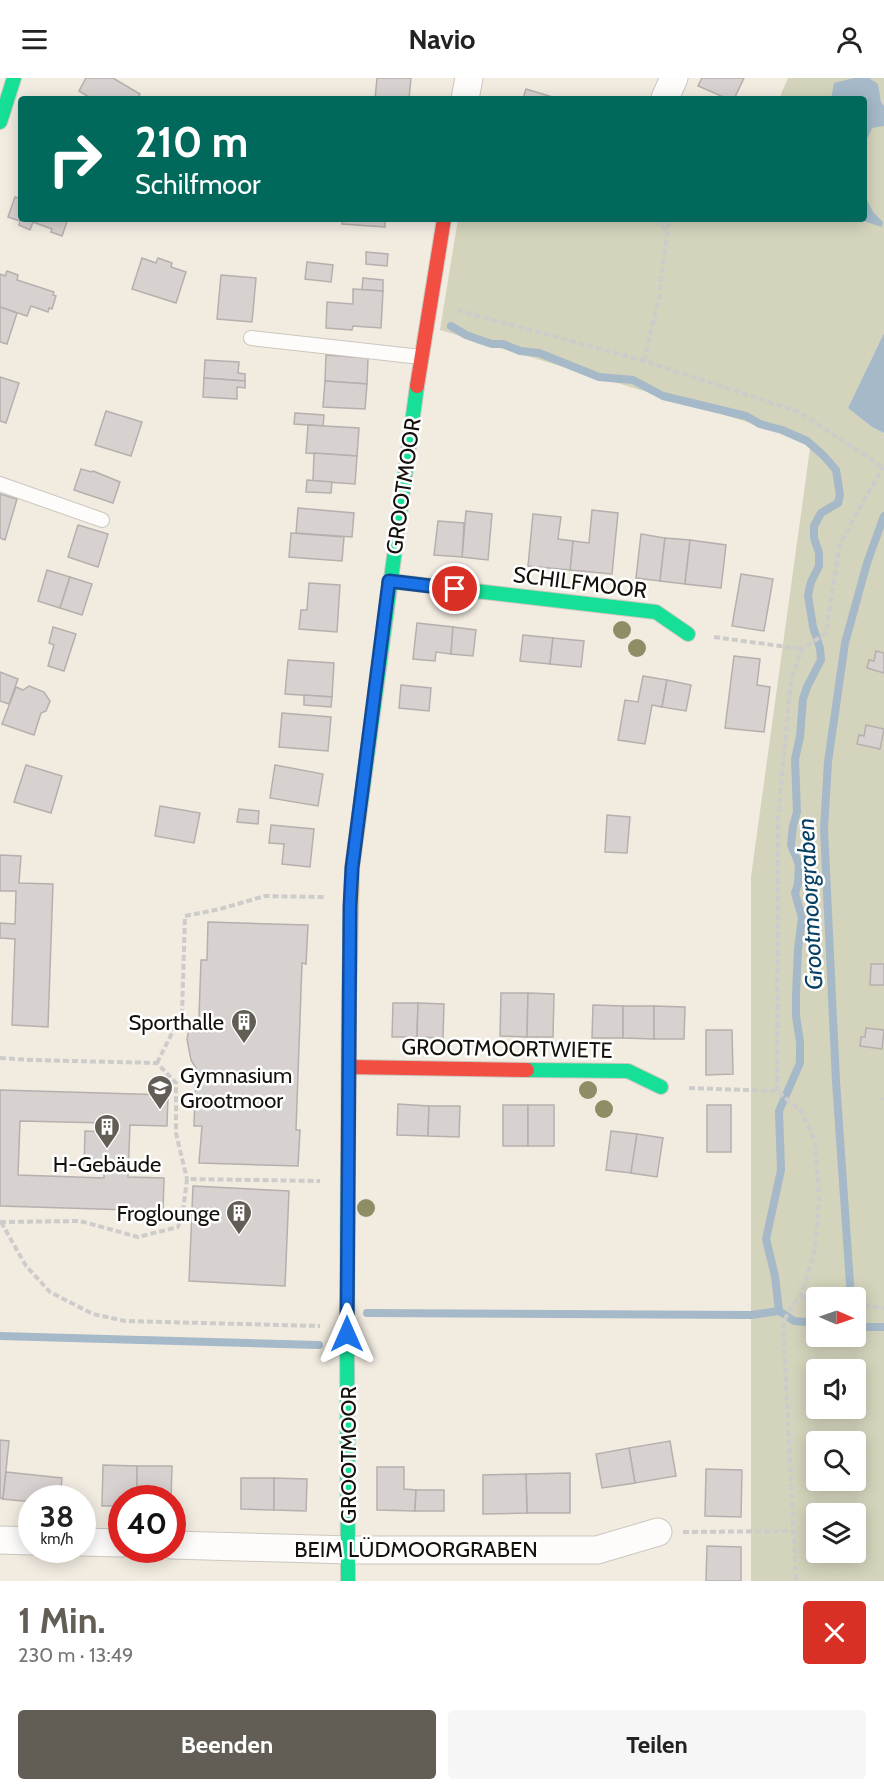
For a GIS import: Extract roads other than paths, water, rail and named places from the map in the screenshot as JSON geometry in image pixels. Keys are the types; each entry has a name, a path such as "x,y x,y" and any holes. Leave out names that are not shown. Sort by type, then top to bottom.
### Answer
{"street":[{"path":"0,122 14,78"},
{"path":"466,96 469,78"},
{"name":"GROOTMOOR","path":"348,1581 348,1182 352,868 389,581 429,303 443,222"},
{"name":"SCHILFMOOR","path":"389,581 656,612 688,634"},
{"name":"GROOTMOORTWIETE","path":"349,1067 628,1071 661,1087"},
{"name":"BEIM LÜDMOORGRABEN","path":"186,1545 349,1550 597,1550 657,1532"},
{"path":"0,1540 18,1541"}],"lane":[{"path":"251,338 421,357"},
{"path":"0,484 102,520"}],"water":[{"path":"854,78 869,78 878,84 881,102 884,106 884,126 872,128 867,139 867,96 832,96 834,83"},
{"path":"867,200 873,212 883,222 882,227 866,222"},
{"path":"884,333 884,433 872,427 848,408"}],"waterway":[{"path":"451,326 480,340 492,344 503,344 520,351 539,353 599,377 633,380 663,396 746,416 760,424 782,430 807,441 836,470 840,495 838,503 821,513 814,526 819,566 811,582 808,595 821,660 803,699 800,737 795,759 797,812 791,845 799,864 795,893 802,918 796,995 800,1063 779,1111 781,1170 766,1239 775,1276 779,1311"},
{"name":"Grootmoorgraben","path":"850,1287 836,1081 824,829 828,762 845,643 867,563 884,516"},
{"path":"367,1313 751,1315 779,1311 794,1321 806,1322"},
{"path":"866,1327 884,1327"},
{"path":"0,1336 319,1345"}],"place":[{"name":"Sporthalle","path":"244,1045"},
{"name":"Gymnasium Grootmoor","path":"160,1111"},
{"name":"H-Gebäude","path":"107,1150"},
{"name":"Froglounge","path":"239,1236"}]}
